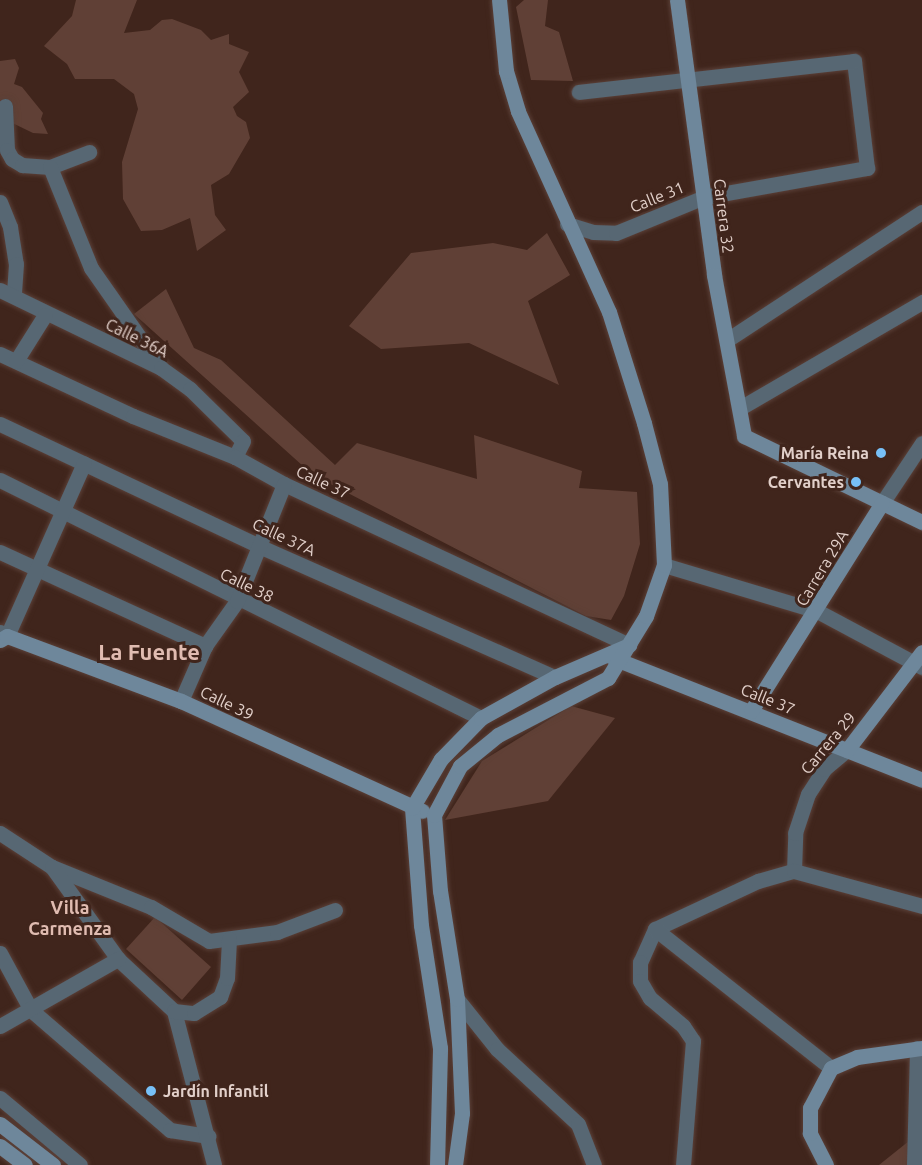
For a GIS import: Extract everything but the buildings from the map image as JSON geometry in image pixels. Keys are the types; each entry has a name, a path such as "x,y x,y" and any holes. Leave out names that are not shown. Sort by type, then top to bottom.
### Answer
{"main road":[{"path":"455,1165 462,1113 457,999 440,891 434,815 460,766 498,735 608,678 646,616 664,565 660,484 644,423 609,312 567,224 518,111 506,71 499,0"},
{"name":"Carrera 32","path":"677,0 704,197 744,436 882,503"},
{"path":"882,503 922,522"},
{"name":"Carrera 29A","path":"751,711 882,503"},
{"name":"Calle 39","path":"2,636 181,701 412,808 434,815"},
{"path":"437,1165 440,1048 421,925 412,808 441,759 481,718 555,677 629,645"},
{"name":"Calle 37","path":"599,657 621,659 922,780"},
{"name":"Carrera 29","path":"847,750 920,661"},
{"path":"826,1165 810,1133 810,1108 831,1068 857,1057 920,1048"},
{"path":"0,1124 53,1165"},
{"path":"0,1146 25,1165"}],"street":[{"name":"Calle 31","path":"567,224 593,232 616,233 704,197 867,168 854,61 687,78"},
{"path":"579,92 687,78"},
{"path":"4,106 7,150 12,159 22,165 50,168 89,152"},
{"path":"50,168 91,268 160,368"},
{"path":"0,202 16,264 14,296"},
{"path":"727,340 922,212"},
{"name":"Calle 36A","path":"0,290 45,315 160,368 190,389 243,441 235,457"},
{"path":"740,408 922,302"},
{"path":"16,360 45,315"},
{"name":"Calle 37","path":"0,354 62,384 235,457 284,484 629,645"},
{"name":"Calle 37A","path":"0,424 261,547 555,677"},
{"name":"Carrera 29A","path":"882,503 922,443"},
{"path":"2,636 36,571 84,463"},
{"name":"Calle 38","path":"0,480 237,601 481,718"},
{"path":"181,701 205,646 237,601 261,547 284,484"},
{"path":"0,552 36,571 205,646"},
{"path":"664,565 816,611 920,661"},
{"name":"Carrera 29","path":"794,871 795,833 808,794 824,769 847,750"},
{"path":"2,837 52,867 151,907 209,941 277,932 335,910"},
{"path":"52,867 118,959 174,1011 209,1136 213,1165"},
{"path":"683,1165 693,1041 683,1026 650,998 640,981 640,962 655,929 758,881 794,871 922,906"},
{"path":"655,929 831,1068"},
{"path":"174,1011 194,1013 220,997 227,978 229,939"},
{"path":"0,953 31,1010 170,1130 209,1136"},
{"path":"0,1026 118,959"},
{"path":"457,999 497,1049 578,1124 594,1165"},
{"path":"914,1165 918,1124 920,1048"},
{"path":"0,1098 81,1165"}],"shaded area":[{"path":"76,0 137,0 124,33 150,30 162,20 172,19 201,30 211,40 229,34 229,44 249,52 239,72 249,92 233,107 237,116 246,122 250,138 229,174 211,185 215,215 226,230 197,251 190,218 162,230 141,231 123,199 122,162 138,109 134,94 114,79 75,79 67,64 44,46 72,16"},
{"path":"524,0 548,0 545,26 559,32 573,81 531,80 516,7"},
{"path":"15,59 19,68 14,84 22,87 43,113 41,119 48,134 33,133 0,117 0,61"},
{"path":"547,233 570,275 528,301 559,385 469,343 381,349 349,326 411,253 493,243 527,250"},
{"path":"166,289 194,348 221,360 335,465 357,443 477,479 474,435 582,471 579,488 637,492 640,544 624,596 611,620 586,616 313,475 134,314"},
{"path":"571,706 615,718 548,801 445,820 482,761"},
{"path":"155,917 211,967 182,1000 126,949"},
{"path":"909,1141 910,1165 879,1165"}],"place":[{"name":"María Reina","path":"881,453"},
{"name":"Cervantes","path":"856,482"},
{"name":"Jardín Infantil","path":"151,1091"}],"district":[{"name":"La Fuente","path":"149,652"},
{"name":"Villa Carmenza","path":"70,918"}]}
